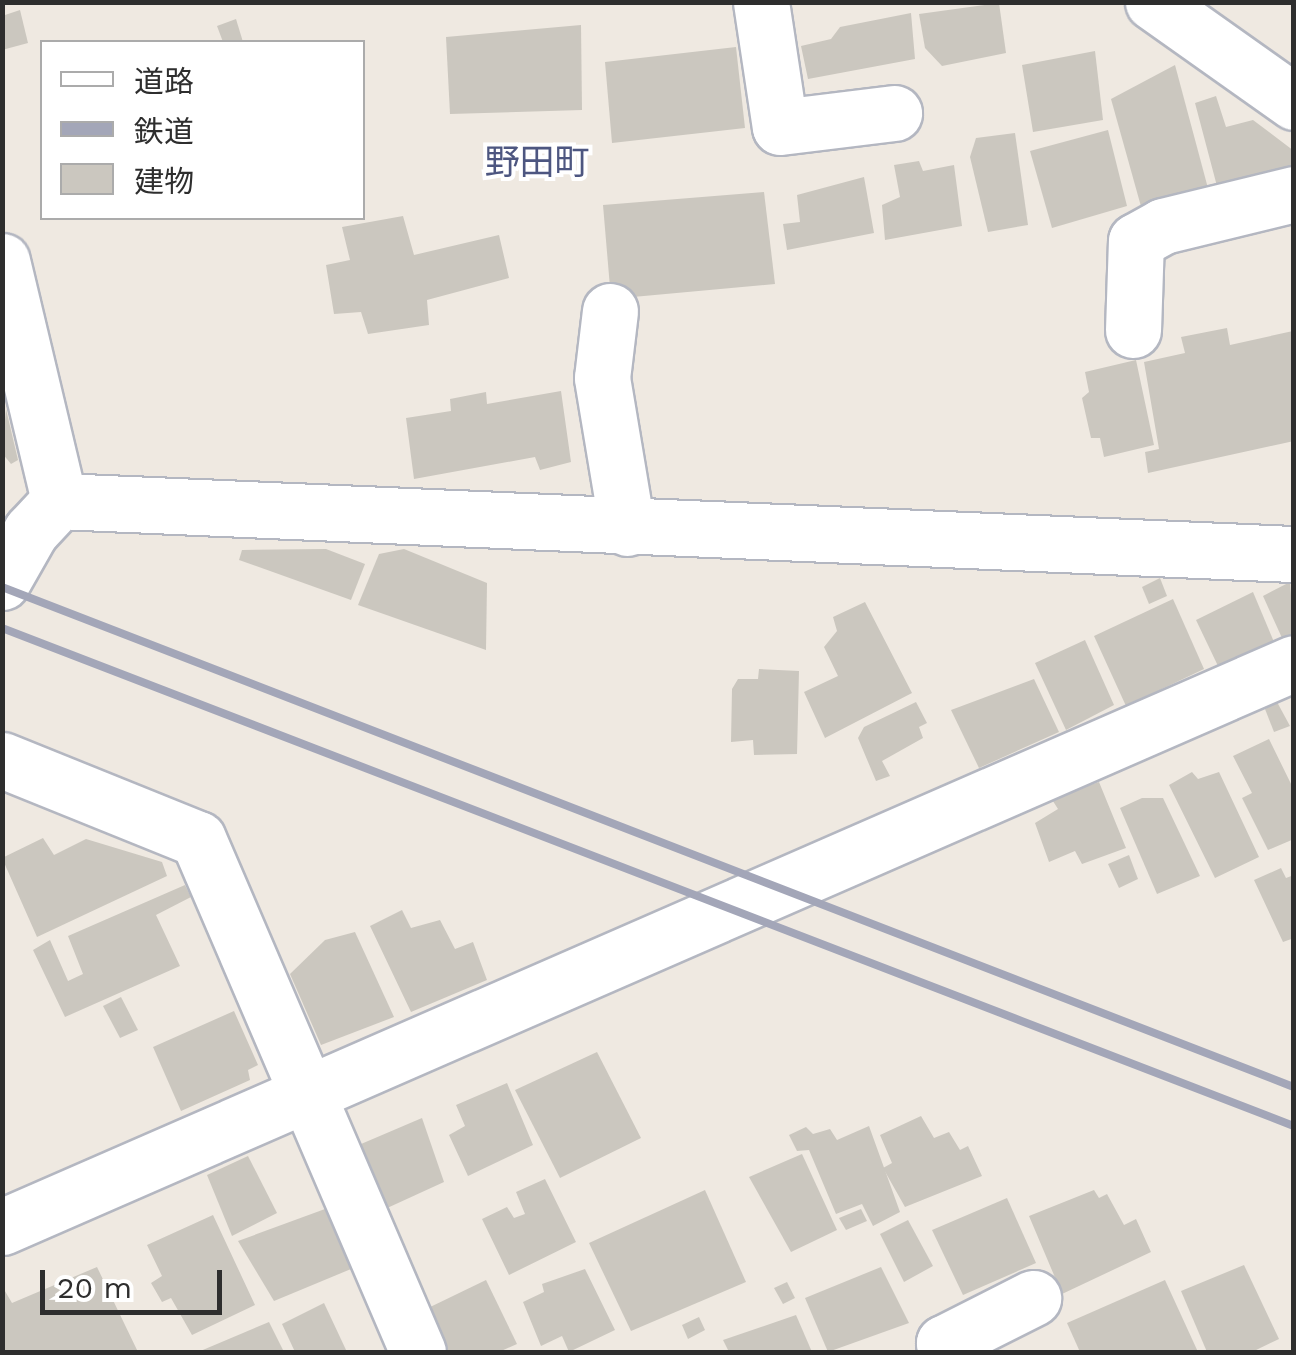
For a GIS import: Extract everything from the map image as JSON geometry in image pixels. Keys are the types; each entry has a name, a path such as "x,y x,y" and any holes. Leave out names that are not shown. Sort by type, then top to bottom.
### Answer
{"street":[{"path":"761,2 780,127 894,113"},
{"path":"1153,2 1294,102"},
{"path":"1133,330 1136,242 1163,226 1294,194"},
{"path":"2,261 58,501"},
{"path":"610,311 602,378 627,528"},
{"path":"58,501 1294,554"},
{"path":"2,582 31,531 58,501"},
{"path":"2,1227 1294,663"},
{"path":"2,760 198,839 418,1352"},
{"path":"948,1352 944,1343 1033,1298"}],"building":[{"path":"999,3 1006,53 942,66 925,48 919,14"},
{"path":"20,10 28,43 2,50 2,16"},
{"path":"911,13 915,59 808,79 801,46 831,39 840,27"},
{"path":"236,19 242,40 222,40 217,26"},
{"path":"581,25 582,110 450,114 446,37"},
{"path":"736,47 745,128 612,143 605,62"},
{"path":"1095,51 1103,120 1033,132 1022,65"},
{"path":"1175,65 1209,192 1142,210 1111,99"},
{"path":"1216,96 1226,127 1253,120 1294,151 1294,170 1218,190 1195,103"},
{"path":"1108,130 1127,206 1052,228 1030,151"},
{"path":"1015,133 1028,225 988,232 970,157 976,138"},
{"path":"919,161 923,171 954,165 962,226 885,240 882,205 900,197 894,165"},
{"path":"864,177 874,233 787,250 783,224 800,222 797,195"},
{"path":"764,192 775,284 611,299 603,205"},
{"path":"403,216 414,255 499,235 509,278 427,300 429,325 368,334 361,312 334,314 326,265 350,260 342,227"},
{"path":"1227,328 1230,345 1293,331 1294,441 1148,473 1145,452 1159,449 1144,362 1185,353 1181,337"},
{"path":"1136,360 1154,445 1104,457 1100,438 1091,438 1082,398 1089,392 1085,372"},
{"path":"561,391 571,462 540,470 535,457 414,479 406,418 451,411 450,399 486,392 487,404"},
{"path":"6,409 18,460 11,464 2,453"},
{"path":"326,549 365,564 351,600 239,560 242,550"},
{"path":"404,549 487,583 486,650 358,605 379,554"},
{"path":"1160,578 1167,596 1149,604 1142,587"},
{"path":"1290,582 1294,633 1282,638 1263,596"},
{"path":"1253,592 1274,642 1218,666 1196,620"},
{"path":"1173,599 1204,669 1126,706 1094,636"},
{"path":"865,602 912,693 825,738 804,692 838,676 824,647 837,631 833,617"},
{"path":"1085,640 1114,705 1066,730 1035,663"},
{"path":"759,669 799,671 797,754 754,755 753,740 731,742 732,689 738,679 758,679"},
{"path":"1034,679 1059,732 979,768 951,710"},
{"path":"916,702 927,723 919,727 923,738 882,761 890,776 876,781 858,738 864,727"},
{"path":"1277,702 1290,726 1274,732 1265,709"},
{"path":"1269,739 1294,790 1294,839 1268,850 1242,798 1252,793 1233,756"},
{"path":"1192,772 1198,779 1219,772 1259,857 1215,878 1169,785"},
{"path":"1099,782 1126,848 1082,864 1075,851 1049,862 1035,823 1058,809 1051,798"},
{"path":"1142,798 1163,798 1200,876 1157,894 1120,808"},
{"path":"43,838 54,855 86,839 162,862 167,876 37,937 2,858"},
{"path":"1129,855 1138,879 1119,888 1108,864"},
{"path":"1281,868 1286,878 1294,875 1294,938 1283,942 1254,880"},
{"path":"185,885 191,897 156,915 180,966 65,1017 33,950 50,940 68,981 83,974 68,936"},
{"path":"402,910 411,928 440,920 455,949 473,942 487,980 411,1012 370,926"},
{"path":"355,932 394,1017 321,1045 290,974 325,940"},
{"path":"121,997 138,1030 120,1038 103,1006"},
{"path":"234,1011 258,1065 248,1070 250,1080 181,1111 153,1047"},
{"path":"597,1052 641,1138 560,1178 515,1090"},
{"path":"507,1083 533,1145 468,1176 449,1135 465,1126 456,1105"},
{"path":"921,1116 934,1138 949,1132 960,1150 968,1146 982,1176 905,1207 883,1168 892,1163 880,1135"},
{"path":"422,1118 444,1182 385,1209 354,1147"},
{"path":"869,1126 900,1212 873,1226 862,1204 836,1214 809,1150 797,1151 789,1135 806,1127 813,1134 830,1129 837,1140"},
{"path":"802,1154 837,1230 791,1252 749,1177"},
{"path":"248,1156 277,1213 232,1236 207,1175"},
{"path":"545,1179 576,1242 509,1275 482,1219 507,1207 514,1218 525,1214 516,1192"},
{"path":"705,1190 746,1282 631,1331 589,1243"},
{"path":"1094,1190 1099,1198 1107,1194 1124,1225 1136,1219 1151,1252 1062,1294 1029,1216"},
{"path":"1007,1198 1036,1263 963,1295 932,1230"},
{"path":"325,1209 351,1269 274,1301 238,1241"},
{"path":"861,1209 867,1221 846,1230 839,1218"},
{"path":"213,1215 255,1305 192,1335 171,1298 162,1302 151,1283 162,1276 147,1245"},
{"path":"908,1220 933,1266 904,1282 880,1234"},
{"path":"1244,1265 1279,1339 1252,1352 1207,1352 1181,1291"},
{"path":"97,1267 138,1352 2,1352 2,1286 12,1303"},
{"path":"881,1267 909,1323 828,1352 805,1298"},
{"path":"585,1269 615,1330 569,1352 562,1336 541,1346 523,1302 544,1292 542,1284"},
{"path":"486,1280 517,1344 499,1352 445,1352 424,1310"},
{"path":"1165,1280 1198,1352 1080,1352 1067,1323"},
{"path":"787,1282 795,1298 783,1304 774,1288"},
{"path":"324,1303 347,1352 295,1352 282,1324"},
{"path":"796,1315 812,1352 729,1352 723,1340"},
{"path":"699,1317 705,1330 688,1339 682,1325"},
{"path":"269,1322 284,1352 198,1352"}],"railway":[{"path":"2,587 1294,1087"},
{"path":"2,628 1294,1126"}],"district":[{"name":"野田町","path":"537,162"}]}
